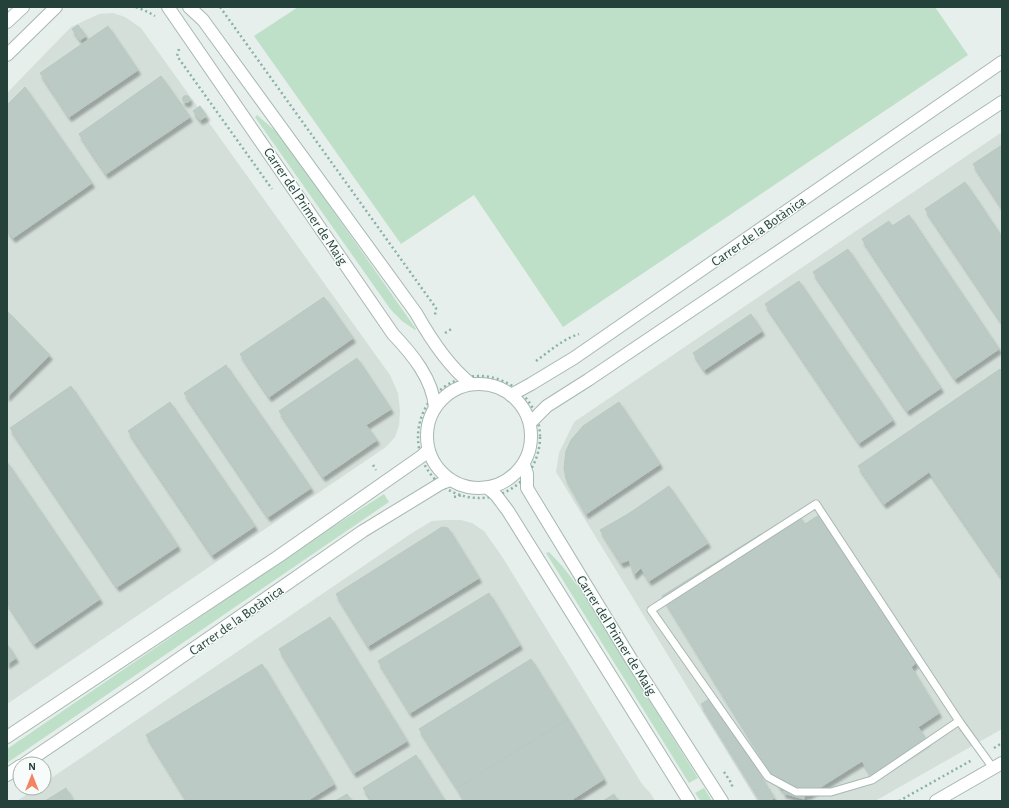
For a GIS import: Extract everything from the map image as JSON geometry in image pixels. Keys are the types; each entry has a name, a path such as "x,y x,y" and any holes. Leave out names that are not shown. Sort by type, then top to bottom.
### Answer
{"street":[{"path":"7,22 23,7"},
{"path":"7,55 56,7"},
{"name":"Carrer del Primer de Maig","path":"189,8 203,20 416,313 455,370 468,382"},
{"name":"Carrer del Primer de Maig","path":"167,9 393,334 428,379 435,402"},
{"name":"Carrer de la Botànica","path":"515,393 574,358 1002,62"},
{"name":"Carrer de la Botànica","path":"533,420 547,406 1002,102"},
{"path":"468,382 489,385 515,393 533,420 531,444 525,469 499,485 492,492 445,482 442,474 425,453 428,429 435,402 468,382"},
{"name":"Carrer de la Botànica","path":"7,737 279,556 425,453"},
{"name":"Carrer del Primer de Maig","path":"525,469 527,488 532,498 722,801"},
{"name":"Carrer de la Botànica","path":"36,756 142,685 363,531 445,482"},
{"name":"Carrer del Primer de Maig","path":"492,492 514,521 686,799"},
{"path":"936,801 997,766"}],"lane":[{"path":"960,721 872,780 831,792 796,792 768,777 651,610 816,504 960,721 983,754 997,766"}],"path":[{"path":"220,7 436,308 433,321"},
{"path":"443,335 453,328"},
{"path":"534,362 562,342 578,335"},
{"path":"480,376 498,379 506,383 515,393 530,404 533,420 540,437 534,463 525,469 519,482 509,490 492,492 484,498 462,495 454,492 445,482 432,475 425,453 418,438 424,412 435,402 444,387 456,381 468,382 480,376"},
{"path":"506,383 511,378"},
{"path":"899,801 1002,743"}],"shaded area":[{"path":"113,13 125,17 141,28 390,375 398,393 400,411 399,426 395,437 386,447 7,704 7,93 71,27 99,14"},
{"path":"1002,132 1002,729 875,801 757,801 556,472 559,453 574,422"},
{"path":"461,520 472,523 484,531 501,555 642,784 655,801 17,801 24,796 52,796 52,778 412,533 432,521"}],"green space":[{"path":"298,7 935,7 968,55 563,327 474,195 401,244 254,36"},
{"path":"257,115 280,135 416,329 415,330 402,321 391,310 255,117"},
{"path":"384,494 389,502 17,756 12,756 12,760 7,763 7,749 328,530"},
{"path":"549,552 580,589 698,778 689,783 546,553"},
{"path":"704,788 712,801 701,801 695,793"}],"building":[{"path":"78,25 86,36 80,40 72,29"},
{"path":"108,26 138,70 69,117 40,73"},
{"path":"161,76 190,117 106,174 79,134"},
{"path":"25,87 92,183 13,238 7,230 7,105"},
{"path":"186,95 190,99 186,103 182,99"},
{"path":"200,106 207,116 200,120 193,111"},
{"path":"1002,145 1002,208 973,164"},
{"path":"965,182 1002,237 1002,323 925,209"},
{"path":"909,215 999,349 955,379 862,239 889,221 892,226"},
{"path":"848,249 941,388 907,411 813,272"},
{"path":"799,281 893,420 859,443 765,304"},
{"path":"324,297 353,338 269,397 240,354"},
{"path":"7,311 50,355 7,397"},
{"path":"751,314 762,331 704,370 693,353"},
{"path":"357,358 391,409 366,425 377,440 323,477 279,411"},
{"path":"226,365 311,488 268,517 184,393"},
{"path":"1000,369 1002,372 1002,578 929,472 884,504 858,466"},
{"path":"71,386 178,546 117,587 10,428"},
{"path":"170,402 255,526 212,555 128,431"},
{"path":"619,402 660,464 586,514 566,479 564,468 566,451 571,440 583,426"},
{"path":"7,462 100,599 34,644 7,603"},
{"path":"669,486 708,543 649,581 641,568 634,575 629,560 621,563 600,530 628,514"},
{"path":"824,512 916,663 911,667 939,713 918,727 927,741 871,776 862,761 808,795 805,794 804,799 783,793 784,789 781,789 662,596 761,534 763,537 798,515 805,524"},
{"path":"442,527 448,528 479,578 368,646 336,594"},
{"path":"489,593 520,645 410,713 378,661"},
{"path":"330,617 407,741 354,773 279,649"},
{"path":"7,644 16,658 7,664"},
{"path":"531,659 568,719 457,788 419,729"},
{"path":"262,664 334,784 307,801 187,801 146,735"},
{"path":"712,697 774,798 771,801 761,801 701,704"},
{"path":"568,719 604,779 570,801 464,801 457,788"},
{"path":"416,755 445,801 372,801 363,788"},
{"path":"66,788 73,801 45,801"},
{"path":"347,794 352,801 335,801"},
{"path":"614,794 618,801 603,801"}]}
